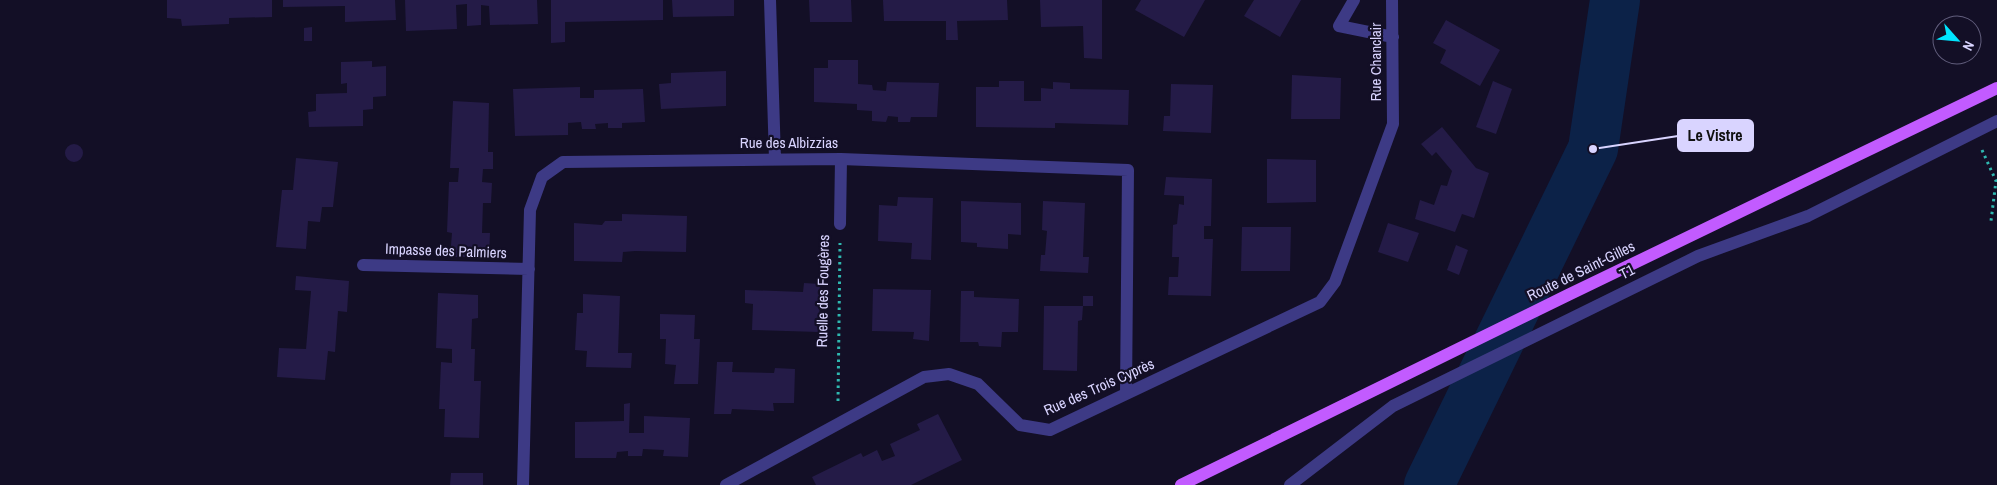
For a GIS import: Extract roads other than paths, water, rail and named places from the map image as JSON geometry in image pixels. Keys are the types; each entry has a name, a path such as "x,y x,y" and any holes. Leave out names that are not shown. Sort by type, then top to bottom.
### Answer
{"main road":[{"name":"Route de Saint-Gilles","path":"1181,485 1568,295 1997,88"}],"street":[{"path":"770,0 775,159"},
{"path":"1354,0 1339,26 1393,37"},
{"name":"Rue Chanclair","path":"1392,0 1393,124"},
{"name":"T1","path":"1290,485 1393,406 1698,256 1808,216 1997,121"},
{"name":"Rue des Trois Cyprès","path":"726,485 924,377 949,374 978,384 1020,425 1050,430 1320,302 1335,282 1393,124"},
{"name":"Rue des Albizzias","path":"523,485 530,210 542,177 563,162 841,159 1128,170 1126,394"},
{"name":"Ruelle des Fougères","path":"840,224 841,159"},
{"name":"Impasse des Palmiers","path":"363,265 529,269"}],"waterway":[{"path":"1429,485 1593,149 1615,0"}],"place":[{"name":"Le Vistre","path":"1593,149"}]}
